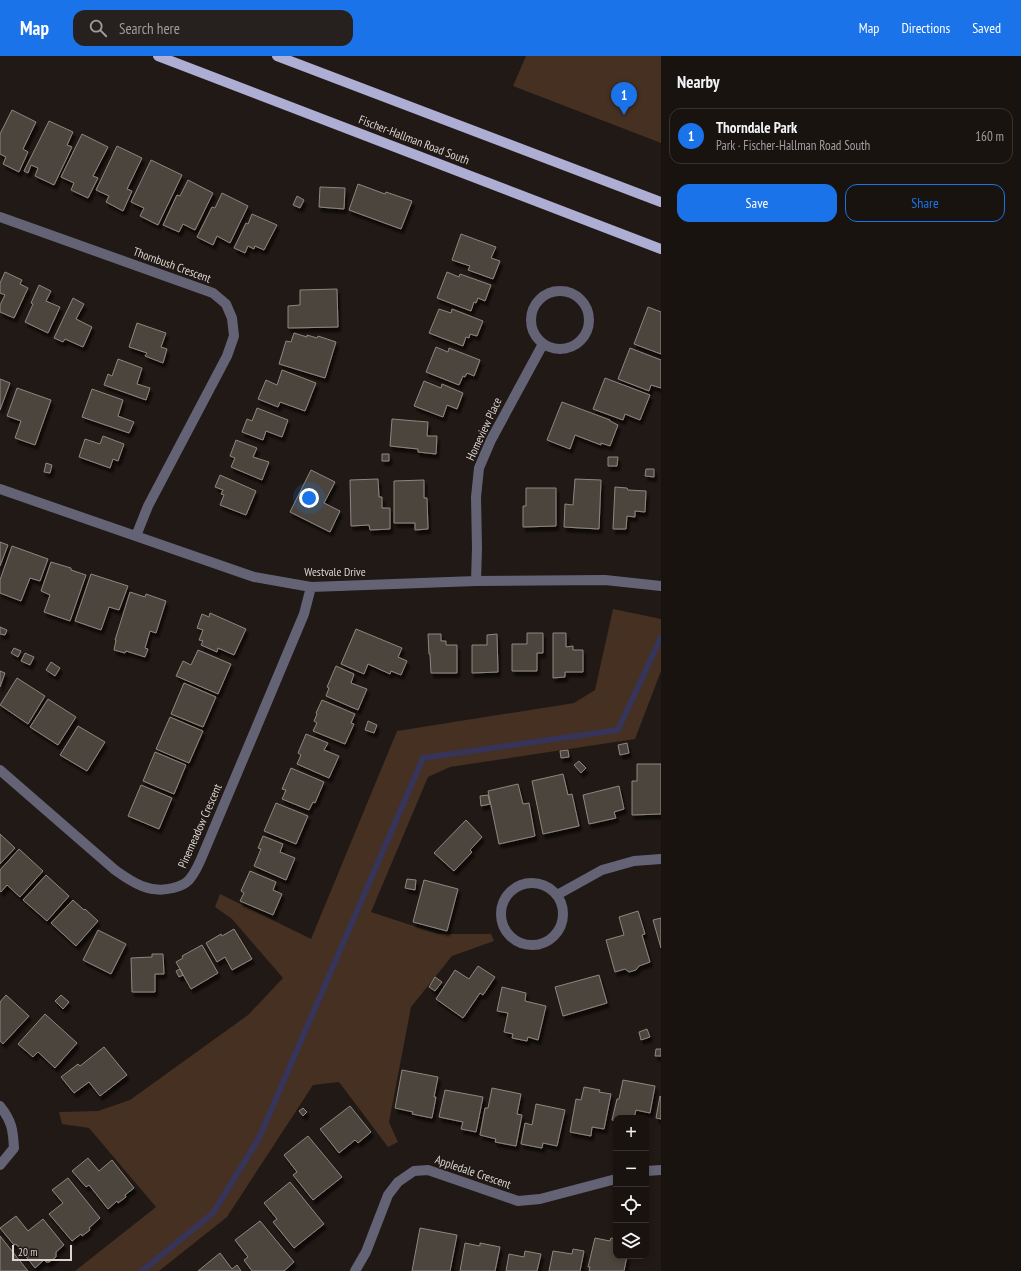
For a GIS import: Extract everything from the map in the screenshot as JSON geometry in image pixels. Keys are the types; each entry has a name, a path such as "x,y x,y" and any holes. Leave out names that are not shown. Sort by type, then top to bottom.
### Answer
{"main road":[{"name":"Fischer-Hallman Road South","path":"158,56 661,249"},
{"path":"277,56 661,202"}],"street":[{"name":"Thornbush Crescent","path":"0,217 213,293 226,304 232,318 234,336 227,356 148,506 136,536"},
{"path":"563,291 574,294 585,305 589,316 589,325 582,339 574,346 566,348 556,349 543,344 536,338 531,329 530,322 533,307 540,298 551,292 563,291"},
{"name":"Homeview Place","path":"476,581 476,497 479,468 491,440 543,344"},
{"name":"Westvale Drive","path":"0,489 254,577 311,588 476,581 606,580 646,583 661,586"},
{"name":"Pinemeadow Crescent","path":"0,770 115,870 133,882 147,889 164,890 177,887 188,881 195,872 210,838 304,614 311,588"},
{"path":"557,895 602,870 634,860 661,859"},
{"path":"526,883 537,883 550,888 557,895 562,906 563,914 558,931 553,938 544,943 530,946 517,942 506,933 502,926 501,909 506,896 510,891 526,883"},
{"path":"0,1106 6,1113 13,1129 14,1148 0,1165"},
{"name":"Appledale Crescent","path":"355,1271 366,1252 388,1195 398,1182 414,1171 428,1170 518,1201 540,1200 613,1180"},
{"path":"649,1171 661,1170"}],"shaded area":[{"path":"526,56 661,56 661,143 513,86"},
{"path":"613,609 661,619 661,671 635,739 450,767 428,777 371,912 438,934 491,934 494,941 452,956 411,1007 389,1122 398,1142 388,1147 339,1082 313,1085 227,1217 159,1271 75,1271 156,1207 89,1128 62,1124 59,1112 98,1111 130,1100 248,1015 283,978 232,919 215,907 220,894 311,939 397,731 574,703 595,690"}],"building":[{"path":"12,110 36,122 23,149 28,152 19,172 3,164 6,157 0,154 0,134"},
{"path":"49,121 73,132 67,145 72,147 54,185 35,176 38,168 31,165 28,173 24,171"},
{"path":"82,134 108,147 93,176 98,178 88,198 71,190 74,183 61,177"},
{"path":"117,146 142,158 127,189 132,191 123,211 106,202 109,196 96,190"},
{"path":"151,160 182,175 158,225 140,216 144,208 131,202"},
{"path":"188,180 213,193 195,230 183,224 179,232 163,225 177,195 180,196"},
{"path":"358,184 385,194 386,192 412,201 401,229 349,210"},
{"path":"320,187 345,188 344,209 319,207"},
{"path":"222,193 248,206 230,243 217,236 213,245 197,237 212,207 215,208"},
{"path":"297,196 304,200 300,208 293,205"},
{"path":"252,214 277,225 264,250 255,246 254,249 248,246 245,253 234,248"},
{"path":"461,234 496,247 491,258 500,261 493,279 468,270 470,266 452,260"},
{"path":"5,272 22,280 20,284 28,288 14,318 0,312 0,305 5,295 0,293 0,283"},
{"path":"447,272 459,277 460,274 491,285 485,301 478,298 476,303 474,302 471,311 437,298"},
{"path":"39,285 51,291 46,301 60,307 48,333 25,322"},
{"path":"337,289 338,327 288,328 288,306 300,305 300,290"},
{"path":"73,298 84,304 76,319 92,327 83,347 65,339 63,342 54,338"},
{"path":"648,307 661,312 661,354 634,344"},
{"path":"439,309 451,313 452,309 483,321 477,336 470,334 469,338 466,337 463,346 429,333"},
{"path":"137,323 166,333 161,347 167,349 163,363 145,356 147,353 129,347"},
{"path":"294,333 307,337 307,335 317,338 318,336 336,342 325,378 279,364 286,341 291,342"},
{"path":"436,347 448,352 449,348 480,360 474,376 467,373 465,377 463,376 459,385 426,372"},
{"path":"630,348 661,360 661,388 651,385 649,391 618,379"},
{"path":"118,359 142,368 137,384 150,388 146,400 104,385 108,374 112,376"},
{"path":"282,370 316,383 305,411 280,402 278,407 258,399 266,380 277,385"},
{"path":"605,378 650,395 640,420 625,414 623,420 593,409"},
{"path":"0,379 10,383 0,410"},
{"path":"424,381 441,388 442,384 463,393 457,409 447,405 443,417 414,406"},
{"path":"17,388 51,400 35,445 15,438 21,421 7,416"},
{"path":"92,389 123,400 118,416 134,422 129,433 82,417"},
{"path":"562,402 610,420 618,425 610,446 601,443 601,445 575,435 570,449 547,440"},
{"path":"257,408 288,420 282,437 266,431 263,440 242,432 247,419 252,421"},
{"path":"392,419 428,422 427,436 437,436 436,454 418,452 418,449 390,446"},
{"path":"103,436 124,444 118,461 113,459 110,468 79,457 85,439 100,444"},
{"path":"236,440 257,448 253,457 269,462 262,480 231,467 235,458 230,456"},
{"path":"382,454 389,454 389,461 382,461"},
{"path":"608,457 618,457 617,466 608,466"},
{"path":"46,463 52,465 50,473 44,472"},
{"path":"646,469 654,469 654,477 645,476"},
{"path":"311,470 335,482 324,503 340,511 330,532 290,512"},
{"path":"220,475 256,491 246,515 220,505 224,495 221,494 223,490 215,487"},
{"path":"378,479 379,497 382,497 382,508 390,508 390,529 370,530 369,525 351,526 350,480"},
{"path":"575,479 601,480 599,529 564,527 565,504 573,505"},
{"path":"424,480 424,498 427,498 428,529 415,530 415,523 394,523 394,481"},
{"path":"615,487 627,488 628,490 646,491 645,512 635,511 635,517 627,516 626,529 613,529"},
{"path":"526,488 556,488 556,526 523,527 523,506 526,506"},
{"path":"0,542 8,545 0,566"},
{"path":"12,546 48,559 40,581 30,578 21,601 0,593 0,580"},
{"path":"51,562 71,568 71,570 86,575 70,621 44,612 50,595 41,591"},
{"path":"91,574 128,586 119,610 109,607 101,630 75,621"},
{"path":"130,592 145,597 146,594 166,601 156,633 150,631 145,648 148,649 145,657 126,651 125,653 114,650 115,640"},
{"path":"210,613 246,629 234,655 218,648 217,652 201,645 203,641 199,640 203,630 197,628 202,614 209,617"},
{"path":"0,627 7,630 5,635 0,634"},
{"path":"356,629 402,648 398,657 407,661 401,675 391,671 390,674 368,664 364,674 341,664"},
{"path":"527,633 543,633 543,653 537,653 537,671 512,671 512,644 527,644"},
{"path":"553,633 566,633 566,647 573,646 573,650 583,650 583,672 565,672 565,677 553,678"},
{"path":"428,634 441,634 441,641 446,641 446,645 457,645 457,673 431,673"},
{"path":"497,634 498,672 472,673 472,645 487,645 487,635"},
{"path":"14,648 21,651 18,657 11,653"},
{"path":"198,650 231,664 218,694 176,676 183,661 191,665"},
{"path":"25,653 34,657 30,665 21,661"},
{"path":"51,662 60,668 55,676 46,670"},
{"path":"336,666 354,674 351,683 367,689 358,710 326,696 329,688 327,687"},
{"path":"0,671 5,673 0,687"},
{"path":"17,678 45,696 28,724 0,705"},
{"path":"184,683 216,697 203,727 171,714"},
{"path":"48,699 76,717 58,745 30,727"},
{"path":"322,700 355,714 351,723 354,724 345,744 313,731 317,723 314,721 317,714 316,713"},
{"path":"170,717 203,731 189,763 156,749"},
{"path":"368,721 377,725 374,733 365,730"},
{"path":"78,726 105,742 87,771 60,755"},
{"path":"306,734 328,743 324,750 339,756 329,778 297,764 301,755 298,753"},
{"path":"627,743 629,753 620,755 618,745"},
{"path":"568,750 569,757 561,758 560,751"},
{"path":"155,752 186,765 174,794 143,781"},
{"path":"579,761 586,768 581,773 574,765"},
{"path":"637,764 661,764 661,814 632,815 632,781 637,781"},
{"path":"291,768 324,782 315,803 313,802 309,810 282,799 286,790 282,789"},
{"path":"563,774 568,795 572,794 579,826 543,834 532,781"},
{"path":"518,784 523,804 529,803 535,836 499,844 488,791"},
{"path":"141,785 172,798 159,829 128,816"},
{"path":"619,786 624,809 614,812 616,818 589,824 583,795"},
{"path":"488,795 490,804 481,806 480,796"},
{"path":"276,803 308,816 296,844 264,831"},
{"path":"466,820 482,837 470,850 472,852 454,871 434,853"},
{"path":"0,834 15,848 0,864"},
{"path":"263,836 283,844 280,852 295,858 286,880 254,866 261,849 258,848"},
{"path":"19,849 43,871 20,897 7,885 1,892 0,891 0,870"},
{"path":"250,871 276,882 273,890 282,894 273,915 240,901 244,893 241,891"},
{"path":"46,875 69,896 47,921 23,900"},
{"path":"407,879 416,880 415,890 405,888"},
{"path":"424,880 458,889 447,931 413,922"},
{"path":"73,900 98,921 76,946 51,923"},
{"path":"638,911 645,934 642,935 650,962 639,966 636,970 629,972 625,969 615,972 606,940 624,935 619,917"},
{"path":"661,918 661,948 653,920"},
{"path":"234,929 252,959 232,970 225,957 217,962 206,943 221,934 222,936"},
{"path":"98,930 126,944 111,974 83,960"},
{"path":"202,945 218,973 191,989 176,962 183,958 182,956"},
{"path":"152,954 163,954 164,974 155,974 155,992 132,992 131,958 152,957"},
{"path":"478,966 495,977 483,995 480,993 463,1018 436,999 455,970 469,979"},
{"path":"180,969 183,975 179,977 176,971"},
{"path":"599,975 607,1003 563,1016 555,987"},
{"path":"435,977 442,982 435,991 429,987"},
{"path":"502,987 526,993 525,1001 546,1006 538,1040 528,1037 527,1041 512,1038 513,1034 504,1032 508,1013 497,1011"},
{"path":"6,995 29,1016 3,1044 0,1041 0,1002"},
{"path":"61,995 69,1002 63,1009 55,1001"},
{"path":"45,1014 77,1043 55,1068 38,1052 33,1057 18,1044"},
{"path":"647,1029 650,1037 641,1040 639,1032"},
{"path":"104,1047 127,1075 100,1096 89,1082 74,1093 61,1077 78,1064 80,1066"},
{"path":"656,1049 661,1049 661,1056 655,1056"},
{"path":"402,1070 438,1077 432,1118 412,1114 413,1112 395,1108"},
{"path":"623,1080 655,1086 650,1113 636,1110 635,1115 613,1115 617,1099 619,1099"},
{"path":"584,1087 611,1094 604,1129 592,1127 591,1136 570,1132 576,1099 581,1100"},
{"path":"492,1088 521,1094 517,1114 522,1115 516,1146 495,1142 496,1139 480,1135 485,1108 488,1108"},
{"path":"445,1090 483,1097 476,1132 461,1129 463,1122 439,1117"},
{"path":"660,1096 661,1097 661,1119 656,1118"},
{"path":"536,1104 565,1110 557,1146 543,1143 542,1148 521,1144 525,1123 532,1125"},
{"path":"350,1106 371,1132 358,1143 355,1140 339,1153 320,1129"},
{"path":"303,1108 307,1112 303,1116 299,1111"},
{"path":"308,1136 342,1177 313,1200 293,1175 297,1172 284,1155"},
{"path":"88,1158 99,1171 112,1160 134,1188 125,1195 126,1197 118,1203 117,1201 108,1209 89,1185 86,1187 72,1171"},
{"path":"68,1178 100,1218 89,1228 90,1230 82,1236 81,1234 72,1241 49,1214 63,1203 52,1190"},
{"path":"290,1182 324,1224 294,1248 273,1222 277,1219 264,1203"},
{"path":"16,1216 28,1231 43,1219 64,1245 56,1252 56,1257 49,1262 44,1260 35,1268 16,1244 14,1245 0,1228"},
{"path":"260,1221 294,1262 284,1271 252,1271 244,1260 248,1257 235,1240"},
{"path":"420,1228 457,1235 450,1271 412,1271"},
{"path":"0,1236 28,1271 0,1271"},
{"path":"595,1238 610,1241 611,1238 613,1238 613,1259 626,1259 624,1271 589,1271 590,1267 588,1267"},
{"path":"465,1243 480,1246 480,1243 500,1247 495,1271 460,1271"},
{"path":"573,1249 584,1251 580,1271 549,1271 553,1251 572,1254"},
{"path":"525,1251 541,1254 537,1271 506,1271 509,1254 524,1257"},
{"path":"220,1253 232,1269 237,1265 241,1271 198,1271"}],"waterway":[{"path":"142,1271 213,1213 259,1138 423,758 618,730 661,637"}],"place":[{"name":"Thorndale Park","path":"624,115"}]}
